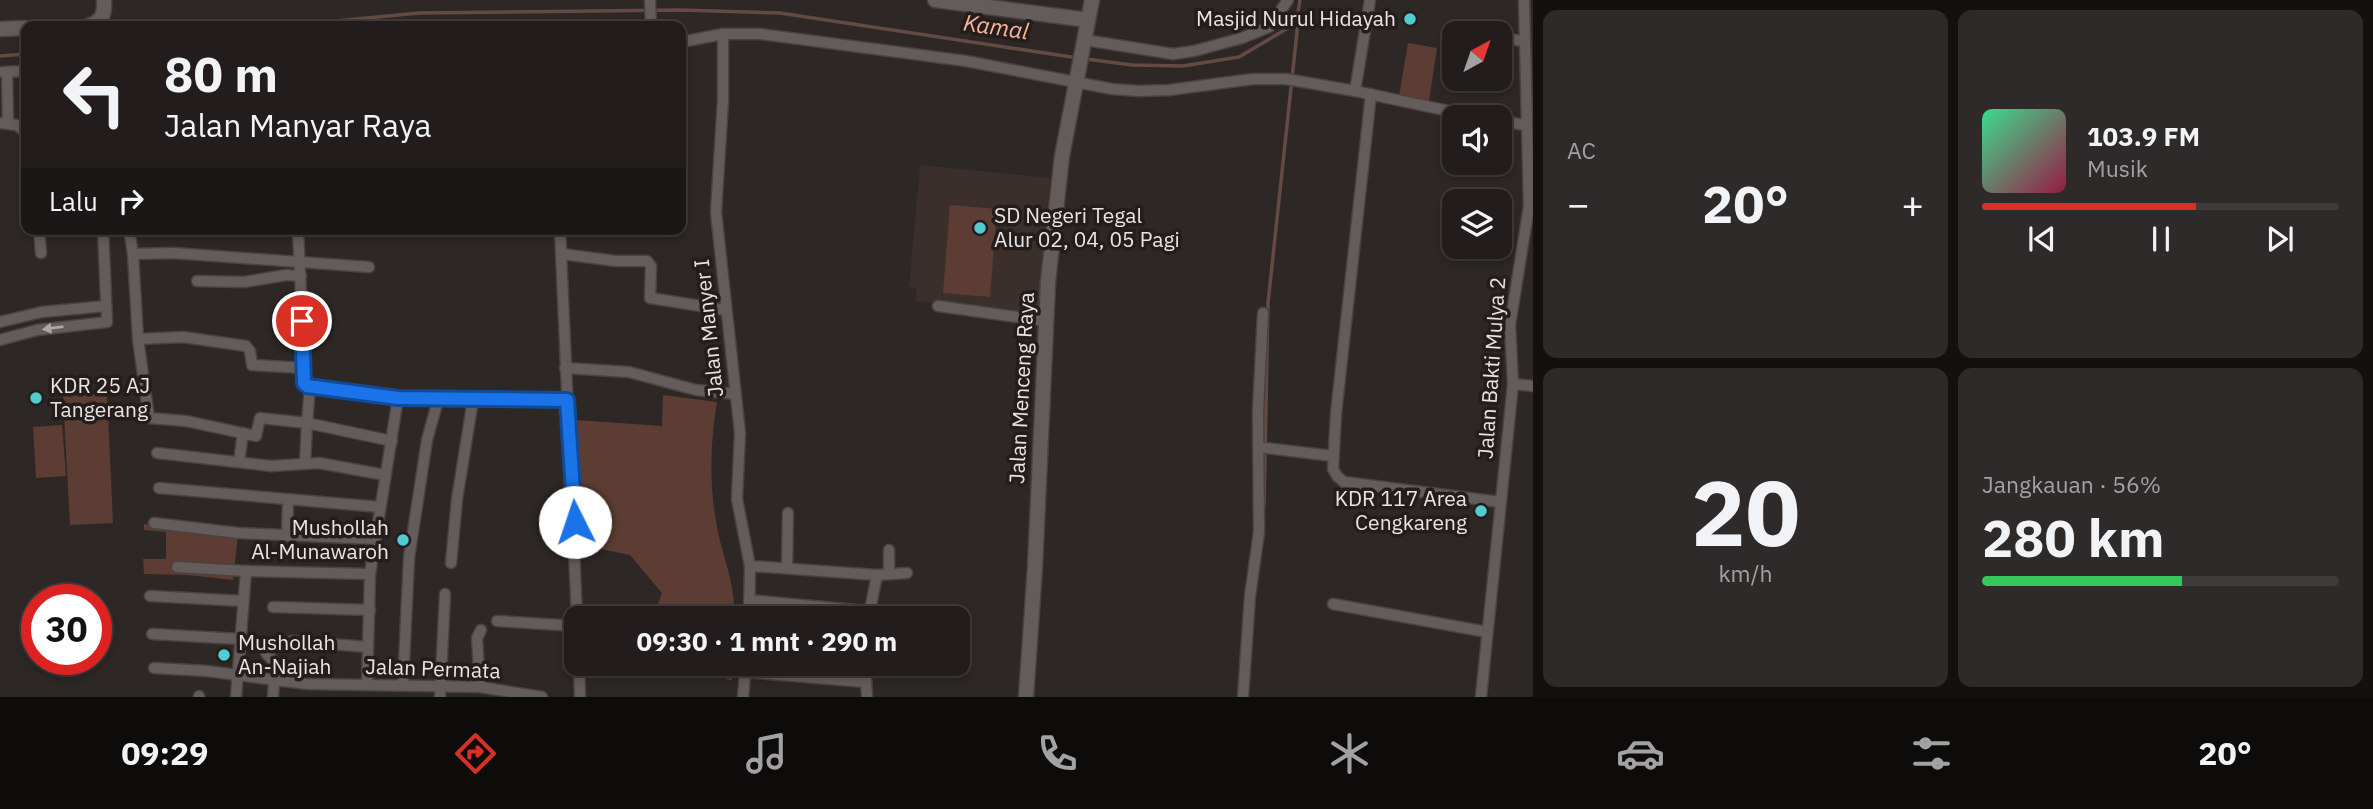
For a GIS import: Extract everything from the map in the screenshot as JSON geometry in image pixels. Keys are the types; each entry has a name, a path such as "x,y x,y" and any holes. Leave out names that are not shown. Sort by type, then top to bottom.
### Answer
{"street":[{"path":"104,0 105,21"},
{"path":"650,0 650,21"},
{"path":"935,0 1088,20"},
{"name":"Jalan Menceng Raya","path":"1026,697 1046,321 1062,156 1092,0"},
{"path":"1084,44 1173,54 1194,51 1242,38 1269,27 1288,0"},
{"path":"1355,91 1370,0"},
{"name":"Jalan Bakti Mulya 2","path":"1481,697 1513,384 1510,325 1531,206 1525,125 1524,0"},
{"path":"0,29 21,28"},
{"path":"686,41 723,34 760,34 1078,76 1139,91 1169,90 1253,79 1286,79 1442,109"},
{"name":"Jalan Manyer I","path":"723,34 723,100 716,212 740,433 737,499 750,566 749,606"},
{"path":"1512,40 1524,41"},
{"path":"4,72 4,123 17,125 21,129"},
{"path":"1371,94 1336,414 1334,473 1344,482 1500,502"},
{"path":"1512,123 1525,125"},
{"path":"40,235 41,253"},
{"path":"0,340 37,330 107,321 103,235"},
{"path":"130,235 138,339 149,418 186,421 256,436 260,418 307,423 392,441"},
{"path":"298,235 304,383 398,398 567,400"},
{"path":"560,235 577,606"},
{"path":"133,254 173,253 300,270 369,267"},
{"path":"562,254 616,261 647,261 651,266 650,298 726,310"},
{"path":"197,281 244,282 300,270"},
{"path":"0,322 42,312 106,306"},
{"path":"938,306 1046,321"},
{"path":"1243,697 1263,447 1263,313"},
{"path":"138,339 183,337 246,346 250,351 252,365 303,368"},
{"path":"565,368 629,372 696,390 735,394"},
{"path":"1513,384 1533,386"},
{"path":"305,464 310,386"},
{"path":"367,685 370,574 398,398"},
{"path":"403,684 410,558 424,453 438,400"},
{"path":"451,563 457,499 472,400"},
{"path":"239,462 243,433"},
{"path":"1263,447 1333,456"},
{"path":"157,453 271,466 318,463 386,475"},
{"path":"159,488 380,507"},
{"path":"287,536 288,501"},
{"path":"787,568 788,513"},
{"path":"154,523 287,536 375,539"},
{"path":"872,606 889,550"},
{"path":"750,566 907,573"},
{"path":"177,567 370,574"},
{"path":"236,697 246,571"},
{"path":"441,691 445,594"},
{"path":"149,597 243,601"},
{"path":"749,600 800,606"},
{"path":"1333,604 1487,632"},
{"path":"273,607 370,610"},
{"path":"497,621 564,625"},
{"path":"481,630 477,638 486,691"},
{"path":"152,634 239,639"},
{"path":"292,641 368,647"},
{"path":"266,653 279,667 273,697"},
{"name":"Jalan Permata","path":"154,668 307,684 403,684 441,691 486,691 542,697"},
{"path":"579,676 580,697"},
{"path":"743,697 745,676"},
{"path":"815,676 866,682"},
{"path":"866,676 867,697"},
{"path":"307,684 307,697"},
{"path":"343,685 343,697"},
{"path":"382,685 382,697"}],"shaded area":[{"path":"1408,43 1437,48 1428,107 1398,102"},
{"name":"SD Negeri Tegal Alur 02, 04, 05 Pagi","path":"920,165 1050,178 1037,322 936,312 936,303 915,301 917,288 909,287"},
{"path":"950,205 997,209 990,297 943,293"},
{"path":"107,393 113,523 70,525 63,396"},
{"path":"663,395 717,402 712,448 713,496 734,606 657,606 662,593 630,555 586,546 576,420 662,426"},
{"path":"62,425 66,476 36,478 33,427"},
{"path":"144,524 238,535 233,580 144,574 143,559 166,559 166,532 144,530"},
{"path":"718,676 732,676 732,681"}],"waterway":[{"name":"Kamal","path":"1086,59 1132,65 1183,66 1239,57 1288,28 1298,12 1300,0"},
{"name":"Kamal","path":"335,21 419,13 679,10 780,13 1078,58"},
{"path":"1264,507 1268,303 1299,13"},
{"name":"Kamal","path":"0,56 21,54"}],"place":[{"name":"Masjid Nurul Hidayah","path":"1410,19"},
{"name":"SD Negeri Tegal Alur 02, 04, 05 Pagi","path":"980,228"},
{"name":"KDR 25 AJ Tangerang","path":"36,398"},
{"name":"KDR 117 Area Cengkareng","path":"1481,511"},
{"name":"Mushollah Al-Munawaroh","path":"403,540"},
{"name":"Mushollah An-Najiah","path":"224,655"}],"route":[{"path":"302,321 304,383 307,386 398,398 567,400 575,522"}]}
